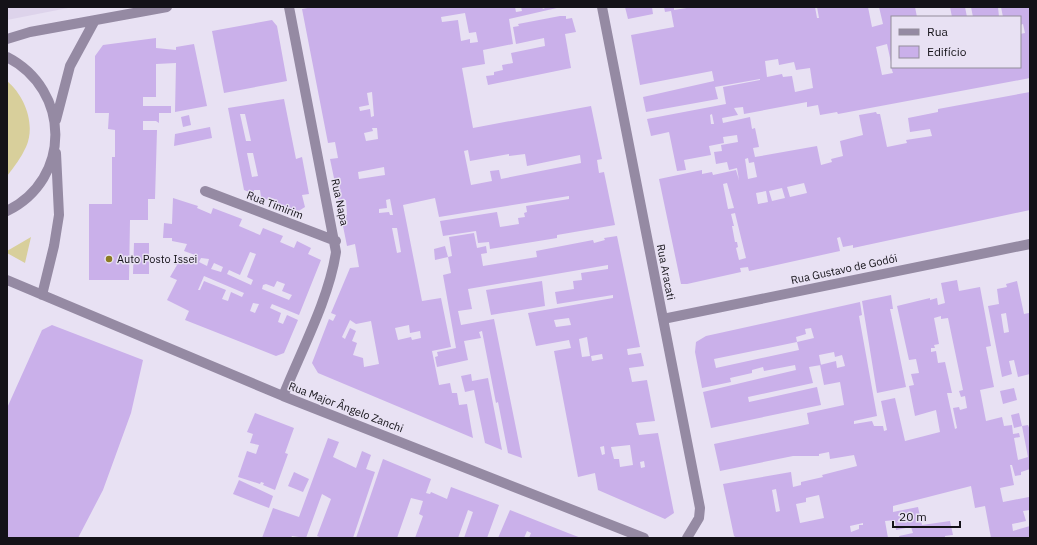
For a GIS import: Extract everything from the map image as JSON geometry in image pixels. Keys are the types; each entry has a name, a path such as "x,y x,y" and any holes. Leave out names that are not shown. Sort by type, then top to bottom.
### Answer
{"street":[{"path":"7,39 30,32 167,7"},
{"name":"Rua Napa","path":"283,396 334,268 336,252 336,241 289,7"},
{"name":"Rua Aracati","path":"602,7 700,508 699,518 688,538"},
{"path":"42,295 54,246 59,215 56,121 70,66 95,20"},
{"path":"7,57 20,64 37,79 49,99 56,121"},
{"path":"7,211 18,206 36,190 49,170 56,147"},
{"name":"Rua Timirim","path":"205,191 336,241"},
{"name":"Rua Gustavo de Godói","path":"663,319 1030,244"},
{"name":"Rua Major Ângelo Zanchi","path":"7,280 283,396 624,534 644,538"}],"shaded area":[{"path":"7,7 73,7 7,20"},
{"path":"7,81 24,103 30,130 29,138 24,151 7,176"},
{"path":"31,237 25,263 7,253 7,251"}],"building":[{"path":"313,7 515,7 516,12 522,11 521,7 542,7 543,9 547,7 561,7 509,19 513,44 483,50 485,64 462,68 473,128 591,106 602,159 597,160 599,173 604,172 615,225 557,235 557,238 490,249 489,242 478,243 476,231 443,236 440,221 497,212 500,227 519,224 518,218 525,217 524,213 527,212 526,206 569,199 569,196 439,217 435,198 403,205 422,301 441,298 451,347 432,351 439,385 450,383 452,393 457,393 459,405 467,404 473,438 318,373 312,363 329,319 333,321 336,315 331,313 350,268 359,267 355,244 347,246 341,216 347,215 346,200 339,202 330,159 338,158 335,142 328,143 302,9","holes":["465,13 469,33 476,32 478,42 470,43 470,39 461,41 458,20 442,22 441,17","372,92 374,116 371,117 370,109 360,111 359,107 369,105 367,93","372,128 377,128 378,139 366,141 364,133 373,131","468,150 470,161 509,154 509,156 525,154 527,166 580,155 581,163 501,179 499,170 490,171 492,181 471,185 464,151","384,167 385,175 359,179 358,172","390,199 393,215 390,215 389,212 379,213 379,209 387,208 386,200","392,228 397,228 401,252 397,253","350,320 356,324 371,321 379,364 364,367 363,358 353,355 357,343 352,341 356,331 350,328 345,339 342,337","409,325 410,333 420,331 421,338 412,340 411,337 398,340 395,328"]},
{"path":"625,7 652,7 653,14 628,19"},
{"path":"664,7 674,7 674,10 693,7 815,7 817,18 819,18 817,7 868,7 872,27 883,24 879,7 915,7 917,16 891,16 891,62 887,44 876,47 882,75 893,73 891,68 1021,68 1021,34 1025,33 1023,24 1021,25 1021,16 1003,16 1001,7 1030,7 1030,78 838,114 837,112 820,115 818,105 807,107 807,102 744,114 743,107 734,108 738,115 722,118 723,123 750,117 752,129 755,128 759,147 753,148 755,157 817,146 821,165 832,162 831,159 843,156 840,141 863,135 859,115 876,112 877,114 880,114 887,147 907,143 906,140 932,136 930,129 910,132 908,118 938,112 938,109 1030,92 1030,210 853,248 853,245 843,247 840,237 837,238 840,251 749,271 748,267 740,268 741,272 681,284 659,179 702,170 702,174 712,172 713,175 736,170 739,180 737,168 729,170 727,162 716,164 714,152 722,151 721,145 738,142 737,135 723,137 724,143 709,146 711,155 684,160 686,170 677,171 669,132 651,136 647,119 726,104 723,87 760,79 715,87 718,99 646,112 643,97 714,81 712,71 640,85 631,35 674,27 671,11 665,12","holes":["778,59 779,65 794,62 796,70 810,68 813,88 795,92 792,76 783,77 782,74 767,77 765,61","712,114 714,124 711,124 710,115","748,158 749,163 754,162 757,177 748,179 745,159","727,183 734,208 728,209 723,184","804,183 807,193 790,197 787,187","782,188 785,198 772,201 769,191","766,191 768,202 758,204 756,193","735,213 746,258 739,260 736,248 738,247 737,242 735,242 732,226 734,226 731,214"]},
{"path":"950,7 965,7 967,16 952,16"},
{"path":"971,7 998,7 999,16 973,16"},
{"path":"566,16 566,19 572,18 576,32 565,34 571,68 488,85 486,76 494,75 494,72 503,70 502,65 513,63 511,53 545,46 544,38 516,44 513,27 519,26 518,24"},
{"path":"272,20 277,26 287,81 224,93 212,31"},
{"path":"156,38 156,48 176,50 176,47 194,44 207,106 175,112 176,63 156,64 156,97 143,97 143,106 171,106 171,113 159,113 159,123 156,121 143,121 143,130 157,130 155,199 148,199 148,220 130,220 129,280 89,280 89,204 112,204 112,157 115,157 115,130 108,129 109,113 95,113 95,56 103,45"},
{"path":"284,99 296,159 302,157 309,194 302,195 305,207 297,212 261,197 260,190 254,190 254,194 244,190 228,108","holes":["240,114 245,114 251,141 246,141","247,153 253,153 258,176 252,177"]},
{"path":"189,115 191,125 183,127 181,117"},
{"path":"210,127 212,138 174,146 175,134"},
{"path":"173,198 198,206 197,208 211,214 213,208 242,219 239,226 260,235 263,228 283,236 280,242 294,248 297,241 311,248 308,254 321,260 299,315 272,304 270,308 281,313 278,322 283,324 287,315 298,320 284,353 276,356 185,320 189,311 167,300 177,280 170,277 177,265 174,264 178,255 193,261 195,255 184,251 187,244 172,241 172,238 163,238 164,223 172,224","holes":["250,252 256,254 247,277 253,280 251,285 227,274 229,270 240,275","201,258 209,259 207,266 199,262","214,263 223,267 221,272 211,269","204,276 244,293 242,297 231,292 228,301 222,299 226,290 204,281 200,290 198,290","277,281 285,284 282,291 292,295 289,300 262,289 263,285 266,284 274,287","253,303 259,304 255,313 250,311"]},
{"path":"474,233 477,248 486,246 487,253 481,254 483,266 537,257 536,251 593,240 594,243 605,240 604,238 617,236 640,347 627,349 628,355 641,353 644,366 629,368 632,382 647,380 655,421 636,423 639,435 658,433 674,513 665,519 598,490 595,473 578,477 554,351 571,348 569,340 536,346 528,313 613,298 613,295 557,304 555,292 574,289 573,281 582,280 581,273 608,269 608,265 468,289 472,309 458,311 461,325 494,319 522,458 508,453 498,402 496,403 482,331 479,332 481,338 464,341 468,360 437,367 435,357 438,356 437,352 456,348 443,275 451,273 448,257 452,256 449,237","holes":["569,318 571,325 556,327 554,320","587,337 590,356 582,357 579,339","602,354 603,359 592,361 591,356","630,445 633,465 620,467 619,459 614,459 611,447","604,446 605,454 602,455 600,447","644,461 645,467 641,468 640,462"]},
{"path":"134,243 149,243 149,274 133,274"},
{"path":"445,246 448,257 435,260 434,249"},
{"path":"957,280 959,291 980,287 991,346 986,347 994,387 980,390 986,421 1002,417 1004,426 1012,425 1013,434 1019,433 1020,437 1014,438 1018,460 1028,457 1022,426 1028,425 1030,430 1030,469 1021,472 1021,475 1015,476 1012,465 1010,465 1014,485 1000,488 1003,502 1029,497 1030,510 1023,511 1026,521 1012,524 1013,531 1030,526 1030,538 991,538 985,506 975,508 971,486 893,506 893,512 918,507 922,525 950,521 953,535 945,536 945,538 900,538 899,536 913,533 911,527 896,530 895,520 885,521 888,538 737,538 734,536 723,484 791,472 793,487 801,485 801,482 823,477 822,475 857,466 854,455 830,459 829,452 819,454 819,456 793,456 720,471 714,444 809,424 807,413 844,405 840,382 824,385 820,365 809,367 813,383 748,397 749,402 817,387 821,405 711,428 703,392 796,370 795,365 764,371 763,367 752,370 752,373 730,378 731,382 702,388 695,352 696,342 706,336 860,302 862,315 859,316 877,416 854,421 854,424 872,421 874,426 883,426 884,431 887,430 881,401 895,398 905,441 940,432 936,410 915,416 909,386 914,385 911,374 919,373 916,359 909,360 897,306 930,298 930,300 937,298 938,305 945,303 941,283","holes":["941,316 941,319 948,318 963,390 959,391 961,397 965,396 967,408 960,410 959,407 953,408 957,428 955,429 947,393 952,393 945,362 938,363 936,351 931,352 931,348 935,348 934,345 939,344 934,318","811,328 814,338 797,342 796,337 806,334 805,329","797,342 799,350 716,368 714,359","834,352 835,357 842,355 845,366 837,368 836,361 821,365 819,355","776,489 780,511 776,512 772,490","819,495 824,518 800,523 796,504 806,502 806,498","863,523 863,525 859,525 859,529 851,532 850,526"]},
{"path":"542,281 545,306 491,315 486,290"},
{"path":"1017,281 1024,314 1029,313 1030,320 1030,374 1018,377 1014,360 1009,361 1012,374 1002,377 988,306 999,304 997,289 1007,287 1006,284","holes":["1006,313 1009,332 1004,333 1001,314"]},
{"path":"891,295 893,309 890,309 906,387 877,393 862,301"},
{"path":"52,325 143,360 131,413 103,490 78,538 7,538 7,408 42,330"},
{"path":"471,374 472,381 488,378 502,450 485,443 474,390 465,392 461,376"},
{"path":"1014,388 1017,400 1003,404 1000,391"},
{"path":"255,413 294,428 285,453 288,454 275,490 263,485 264,483 261,482 260,484 238,477 247,451 256,454 259,445 250,443 253,434 247,432"},
{"path":"1019,413 1022,426 1014,428 1011,415"},
{"path":"328,438 339,442 333,457 356,468 362,451 371,455 366,469 375,472 353,538 322,538 317,536 331,499 322,494 306,538 292,536 291,538 262,538 273,508 299,517"},
{"path":"383,459 431,479 426,493 430,494 431,492 447,499 451,487 499,505 487,538 464,538 473,512 468,510 458,538 415,538 423,516 419,514 423,501 411,498 397,538 356,538"},
{"path":"294,472 309,479 303,492 288,486"},
{"path":"239,480 273,496 269,508 233,494"},
{"path":"510,510 581,538 529,538 531,533 527,531 524,538 498,538"}],"place":[{"name":"Auto Posto Issei","path":"109,259"}]}
